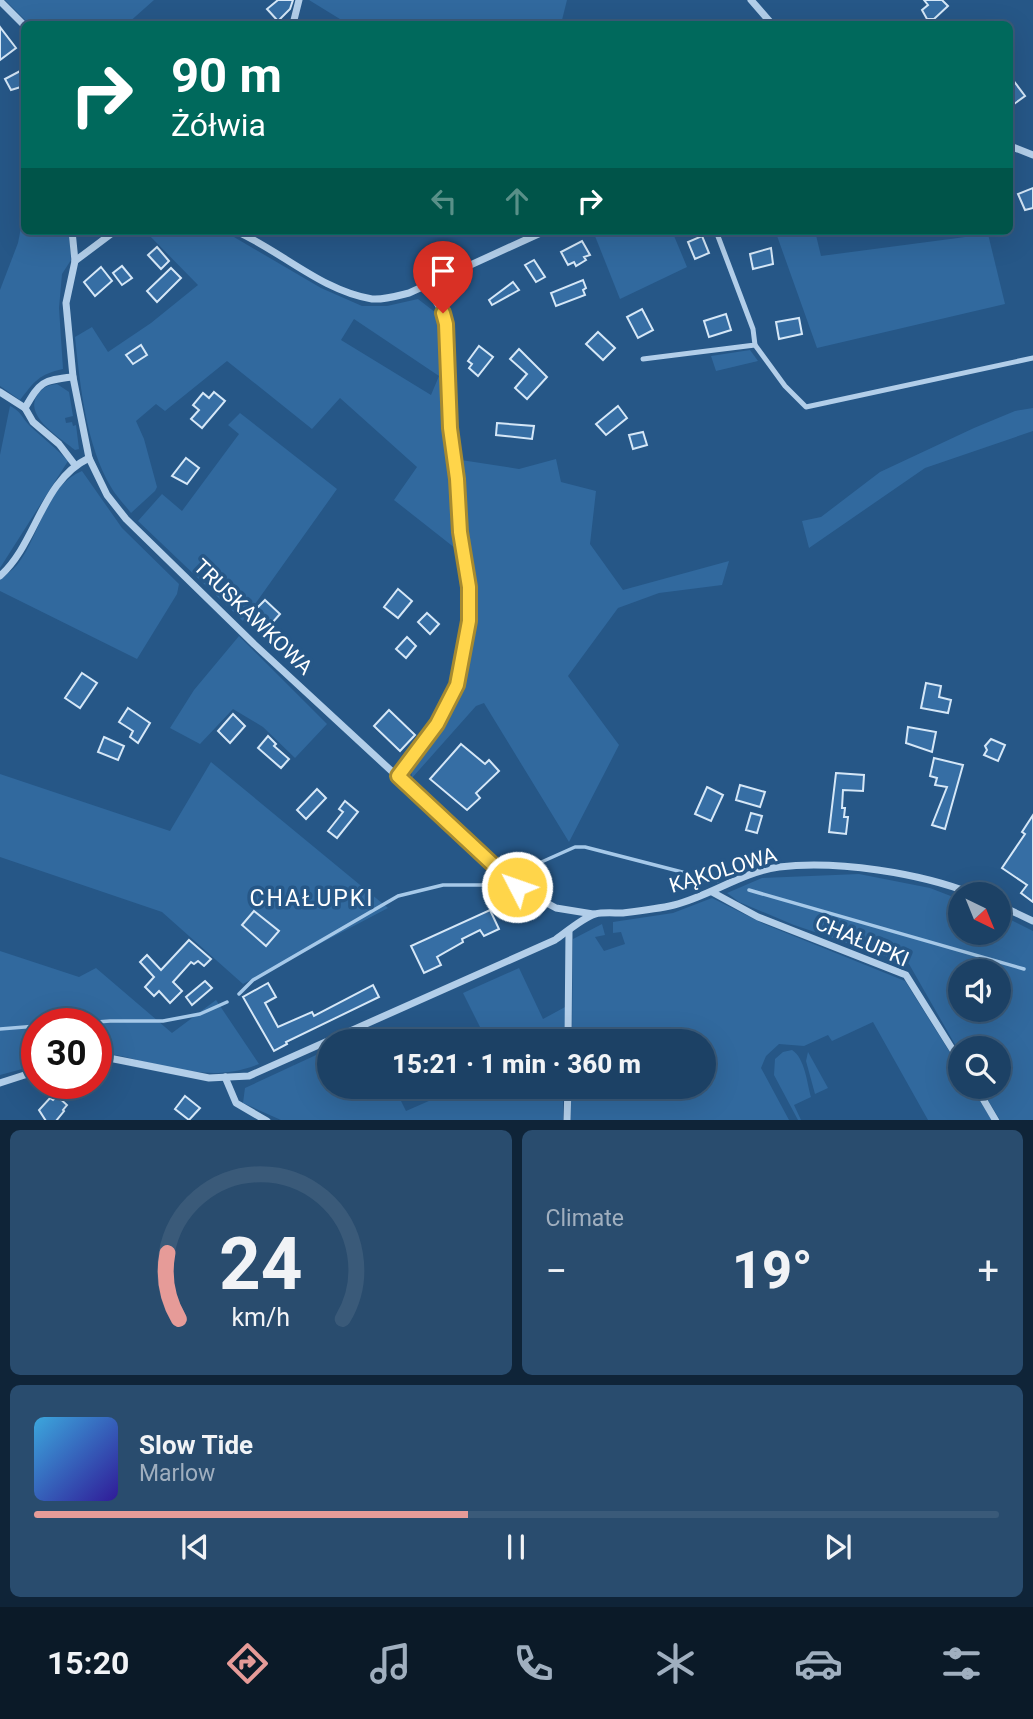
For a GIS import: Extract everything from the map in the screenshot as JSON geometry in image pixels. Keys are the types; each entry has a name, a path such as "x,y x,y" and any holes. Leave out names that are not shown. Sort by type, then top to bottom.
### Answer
{"street":[{"path":"294,21 299,0"},
{"path":"751,0 769,21"},
{"path":"0,1 21,22"},
{"path":"1013,147 1033,155"},
{"name":"TRUSKAWKOWA","path":"72,235 75,261 66,303 72,377 89,458 107,495 126,519 254,644 517,887 556,908 594,914"},
{"path":"75,261 110,235"},
{"path":"243,235 326,282 373,299 409,293 536,235"},
{"path":"398,776 437,724 457,685 469,621 469,587 460,532 450,428 446,324 443,313 426,285"},
{"path":"25,408 38,385 55,378 72,377"},
{"path":"0,392 25,408 33,422 59,444 75,465"},
{"path":"0,576 13,563 60,481 75,465 89,458"},
{"name":"KĄKOLOWA","path":"112,1059 209,1078 249,1076 542,946 594,914 663,907 779,867 870,869 948,885"},
{"name":"CHAŁUPKI","path":"712,892 758,917 906,975 948,1042"},
{"path":"1012,911 1033,921"},
{"path":"568,1029 569,931"},
{"path":"0,1083 21,1076"},
{"path":"225,1077 236,1103 265,1120"},
{"path":"568,1099 568,1120"},
{"path":"982,1099 995,1120"}],"lane":[{"path":"718,235 753,329 755,345 785,386 806,407 1033,358"},
{"path":"643,359 755,345"}],"shaded area":[{"path":"5,0 154,0 130,21 26,21"},
{"path":"309,0 567,0 564,21 343,21"},
{"path":"21,228 21,235 69,235 71,260 62,274 59,308 63,369 48,373 38,380 20,400 0,386 0,290"},
{"path":"149,235 229,235 321,288 362,306 387,306 418,299 440,316 444,331 453,493 460,552 394,500 417,467 340,398 312,429 227,361 165,411 156,404 136,421 144,439 157,487 131,513 111,487 96,453 86,414 75,337 92,327 108,352 151,323 198,285","holes":["354,319 439,376 431,395 341,340"]},
{"path":"595,235 674,235 687,267 620,299"},
{"path":"777,235 816,235 821,256 988,235 1005,304 817,348"},
{"path":"750,350 758,361 716,371 711,356"},
{"path":"57,384 69,392 73,416 65,418 66,423 72,422 73,426 76,425 79,449 75,450 45,426 35,410 34,402 38,394 46,387"},
{"path":"10,406 68,461 0,568 0,455"},
{"path":"1033,408 1033,431 925,468 809,548 802,521 821,517 880,472 974,428 1015,411"},
{"path":"240,413 337,489 243,621 138,521 162,494 182,511 239,434 228,425"},
{"path":"556,459 561,482 596,491 590,544 623,590 729,561 722,585 659,593 618,608 568,676 619,745 569,842 484,703 476,706 412,778 411,769 432,741 462,689 476,625 477,591 468,538 461,460 519,469"},
{"path":"82,471 122,528 179,584 177,594 137,659 0,591 0,579 15,567 25,553 59,488"},
{"path":"239,636 327,724 295,758 263,727 233,709 200,744 170,728 194,690"},
{"path":"211,762 388,908 243,984 162,912 0,857 0,774 170,831"},
{"path":"859,874 930,888 948,895 948,945 1012,945 1012,920 1033,931 1033,1120 1000,1120 987,1099 1011,1099 1011,1036 950,1036 909,964 794,925 739,902 727,893 762,878"},
{"path":"712,898 764,924 905,981 948,1049 948,1099 979,1099 992,1120 928,1120 873,1022 832,1041 828,1035 804,1046 779,1044 766,1056 761,1068 789,1120 571,1120 571,1099 716,1099 716,1029 572,1029 573,939 602,924 605,935 595,937 604,951 625,944 621,932 613,933 613,922 673,913"},
{"path":"0,951 79,977 96,968 172,1033 216,1000 259,1064 214,1073 112,1055 112,1008 21,1008 21,1069 0,1075"},
{"path":"519,968 543,1019 567,1006 566,1029 481,1029 463,993"},
{"path":"792,1050 803,1065 811,1097 794,1105 801,1120 798,1120 774,1075 775,1059 783,1052"},
{"path":"808,1052 828,1088 815,1094 806,1061"},
{"path":"317,1055 317,1099 400,1099 406,1111 433,1099 563,1099 563,1120 281,1120 243,1103 245,1088"}],"building":[{"path":"278,0 293,0 290,9 278,21 267,9"},
{"path":"924,0 942,0 948,6 934,19 927,19 922,10 928,5"},
{"path":"0,27 16,48 0,60"},
{"path":"21,71 21,87 11,90 5,79"},
{"path":"1013,80 1025,96 1013,105"},
{"path":"1033,188 1033,208 1025,210 1018,194"},
{"path":"702,236 709,253 695,259 688,242"},
{"path":"582,241 590,255 584,257 586,260 576,266 574,262 568,265 561,252"},
{"path":"157,247 169,261 161,269 148,255"},
{"path":"771,248 773,264 753,269 750,254"},
{"path":"534,260 545,277 536,282 525,265"},
{"path":"122,266 132,278 122,285 113,273"},
{"path":"101,267 112,281 95,296 84,282"},
{"path":"171,268 181,278 157,302 147,291"},
{"path":"583,280 585,295 556,306 551,293"},
{"path":"513,282 519,290 492,305 489,300"},
{"path":"642,309 653,330 638,338 627,317"},
{"path":"726,314 731,330 709,337 704,321"},
{"path":"799,318 802,334 779,339 776,322"},
{"path":"598,332 615,348 603,360 586,344"},
{"path":"141,345 147,355 133,364 126,355"},
{"path":"479,346 493,357 478,376 469,368 472,364 468,361"},
{"path":"519,349 547,377 527,399 515,388 527,374 510,359"},
{"path":"214,392 225,401 202,428 191,419 199,410 193,405 203,393 209,398"},
{"path":"618,406 627,418 606,435 596,424"},
{"path":"497,423 534,426 532,439 496,435"},
{"path":"643,432 647,445 633,449 629,435"},
{"path":"186,458 199,468 187,484 172,476"},
{"path":"398,589 412,601 398,618 384,607"},
{"path":"265,600 280,614 272,623 256,609"},
{"path":"427,613 439,624 430,634 418,622"},
{"path":"407,637 416,646 406,658 396,649"},
{"path":"82,673 97,683 80,708 65,698"},
{"path":"926,683 941,686 939,697 951,700 948,713 921,708"},
{"path":"128,708 150,723 138,743 130,737 133,731 119,722"},
{"path":"389,710 415,735 400,751 374,726"},
{"path":"233,714 245,726 230,743 218,731"},
{"path":"908,727 936,732 932,752 906,743"},
{"path":"268,736 276,744 274,746 289,759 281,768 258,748"},
{"path":"104,737 124,746 118,760 98,752"},
{"path":"991,739 1005,745 998,761 984,755 987,750 985,746"},
{"path":"461,744 485,764 489,760 499,771 476,793 480,798 467,810 430,779"},
{"path":"934,758 963,765 945,829 932,825 947,787 935,785 937,778 930,776"},
{"path":"836,773 864,775 863,791 843,790 842,808 845,808 844,817 848,817 846,834 829,832"},
{"path":"740,785 765,792 760,807 736,800"},
{"path":"707,787 723,795 711,821 695,814"},
{"path":"317,789 326,798 306,819 297,810"},
{"path":"345,801 358,812 337,838 328,831 343,812 339,809"},
{"path":"751,813 762,816 757,833 746,830"},
{"path":"1033,815 1033,902 1021,893 1027,885 1002,868 1025,834 1022,832"},
{"path":"490,910 499,929 484,936 480,930 462,939 463,942 437,957 441,965 424,973 411,946"},
{"path":"254,911 279,931 266,946 242,925"},
{"path":"189,940 211,959 204,966 198,961 194,964 191,962 173,982 182,991 170,1003 159,991 154,996 145,987 154,977 140,962 147,955 161,970"},
{"path":"205,981 212,988 192,1005 186,997"},
{"path":"268,983 276,997 265,1003 278,1027 312,1012 314,1016 373,985 379,997 286,1042 287,1044 274,1051 243,997"},
{"path":"185,1096 200,1108 189,1120 175,1109"},
{"path":"52,1099 60,1099 67,1105 57,1120 45,1120 39,1110"}],"waterway":[{"path":"519,872 575,847 585,847 717,881"},
{"path":"239,994 253,980 398,896 443,885 493,885"},
{"path":"749,890 1024,969"},
{"path":"112,1021 163,1021 200,1014 227,1002"},
{"path":"0,1029 21,1027"}],"district":[{"name":"CHAŁUPKI","path":"312,898"}],"route":[{"path":"443,313 446,324 450,428 460,532 469,587 469,621 457,685 437,724 398,776 517,887"}]}
